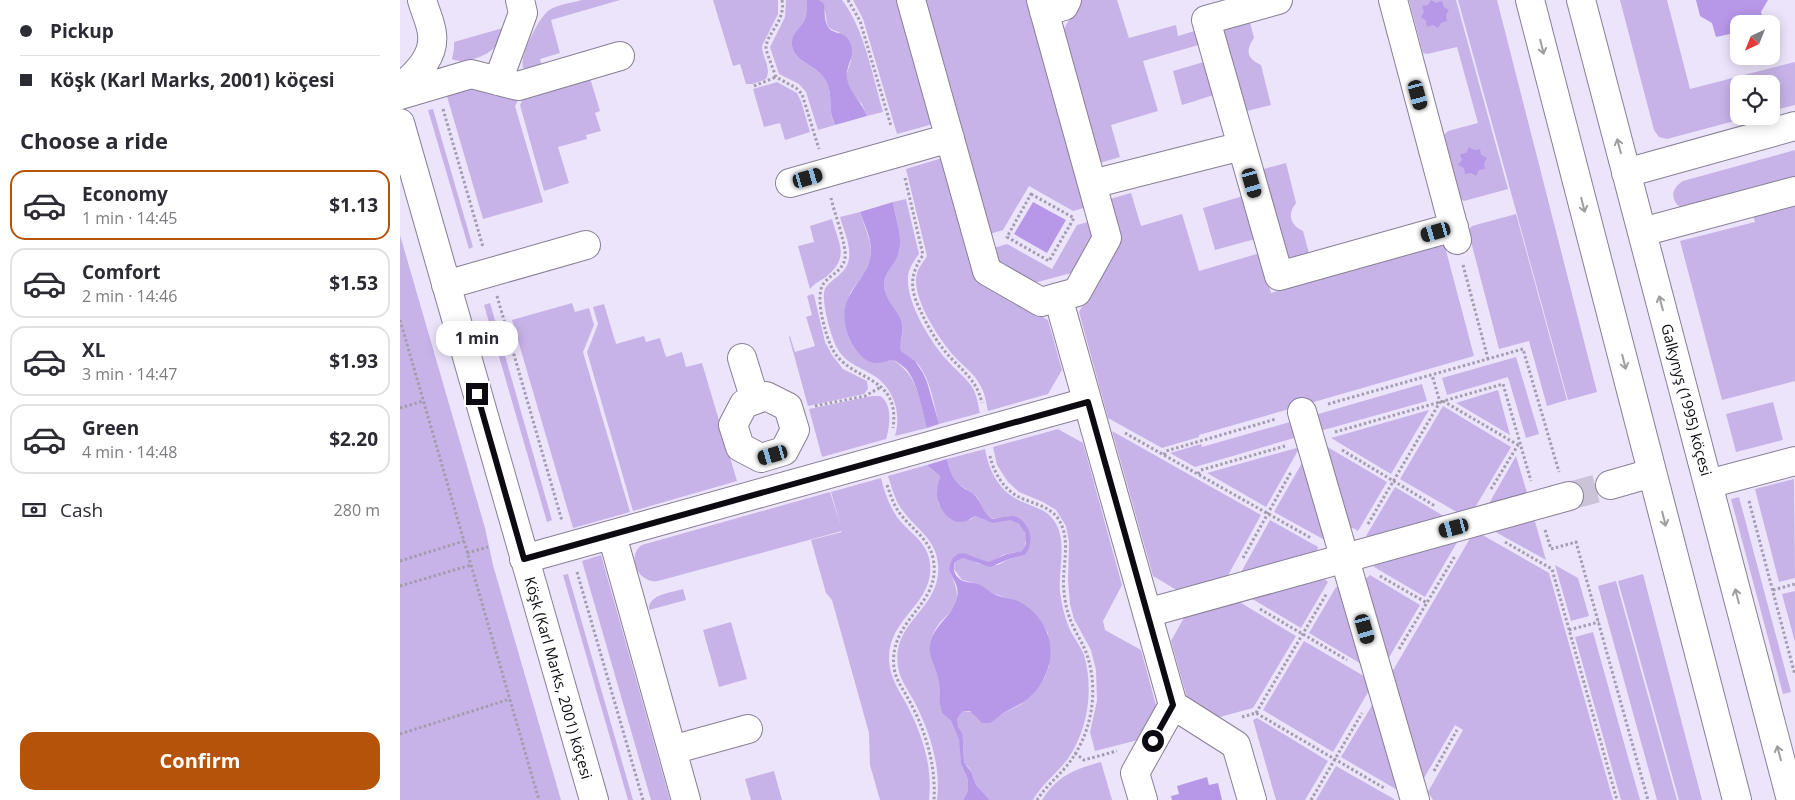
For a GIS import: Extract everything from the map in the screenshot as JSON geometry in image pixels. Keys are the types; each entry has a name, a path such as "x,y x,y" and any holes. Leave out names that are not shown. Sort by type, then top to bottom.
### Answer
{"street":[{"path":"400,89 424,64 430,50 432,34 422,0"},
{"path":"911,0 987,271 1041,302 1077,292 1106,238 1051,4"},
{"path":"1278,0 1206,20 1278,276 1455,234 1393,0"},
{"path":"1530,0 1737,800"},
{"name":"Galkynyş (1995) köçesi","path":"1582,0 1791,800"},
{"path":"498,81 524,13 525,1"},
{"path":"400,94 471,74 518,86 620,56"},
{"name":"Köşk (Karl Marks, 2001) köçesi","path":"400,123 594,800"},
{"path":"1626,173 1795,126"},
{"path":"790,183 950,138"},
{"path":"1092,184 1242,146"},
{"path":"1642,232 1795,190"},
{"path":"446,285 586,244"},
{"path":"1058,297 1173,705 1236,745 1252,800"},
{"path":"742,358 755,400"},
{"path":"766,396 788,407 795,430 784,451 761,458 740,447 733,425 744,404 755,400 766,396"},
{"path":"524,559 1088,402"},
{"path":"1302,412 1314,438 1345,558 1415,800"},
{"path":"773,455 783,487"},
{"path":"1708,484 1795,461"},
{"path":"1610,485 1652,473"},
{"path":"1147,613 1567,497"},
{"path":"612,535 686,800"},
{"path":"1143,800 1135,773 1173,705"},
{"path":"672,750 748,729"}],"path":[{"path":"782,0 782,15 766,46 771,67 776,77 796,88 802,94 846,254 842,267 824,283 819,296 829,341 835,353 846,366 869,377 886,394 892,408 892,432"},
{"path":"848,0 857,14 865,37 898,152 923,255 912,276 915,298 938,341 977,386 983,406"},
{"path":"754,86 776,77"},
{"path":"441,103 485,252"},
{"path":"1031,194 1074,218 1049,260 1007,237 1031,194"},
{"path":"1455,234 1488,359"},
{"path":"495,287 564,528"},
{"path":"400,320 539,800"},
{"path":"1164,455 1166,451 1523,349 1567,497"},
{"path":"1432,375 1442,401 1519,444"},
{"path":"1198,474 1201,470 1503,384 1551,549 1576,542 1648,800"},
{"path":"790,413 817,405 865,396 881,387"},
{"path":"400,408 423,401"},
{"path":"1256,712 1332,584 1345,558 1442,401"},
{"path":"1095,429 1110,425 1426,603"},
{"path":"1314,438 1393,480 1453,516 1472,523 1552,569 1617,800"},
{"path":"1314,438 1268,513 1232,577 1243,599 1380,681"},
{"path":"1311,800 1519,444"},
{"path":"989,448 991,461 996,472 1010,490 1016,495 1053,513 1060,522 1065,543 1064,590 1068,613 1087,652 1091,671 1092,709 1082,740 1069,763 1037,800"},
{"path":"1739,476 1747,493 1795,675"},
{"path":"886,482 895,507 927,543 933,557 934,573 932,588 900,633 894,650 894,660 897,678 915,711 930,754 935,782 934,800"},
{"path":"400,561 464,541"},
{"path":"467,553 488,547"},
{"path":"400,586 471,565"},
{"path":"575,566 643,800"},
{"path":"1773,590 1795,584"},
{"path":"1569,630 1599,622"},
{"path":"400,734 510,700"},
{"path":"1434,772 1457,730"}],"shaded area":[{"path":"582,0 620,0 551,20 560,53 540,59 542,67 529,70 523,68 527,45 546,12 558,6"},
{"path":"713,0 778,0 778,14 762,46 768,71 766,79 753,84 746,84 740,64 733,66"},
{"path":"786,0 807,0 805,19 794,35 792,46 797,56 822,75 828,84 831,115 835,125 818,130 806,92 799,84 779,74 770,47 785,17"},
{"path":"807,0 819,0 824,4 825,19 828,27 849,40 852,54 847,70 847,79 867,116 835,125 831,115 828,84 822,75 794,52 792,42 794,34 805,19"},
{"path":"819,0 842,0 850,11 867,53 883,112 867,116 862,104 851,93 846,76 851,61 839,32 829,27 825,10"},
{"path":"853,0 898,0 933,124 897,134 863,19"},
{"path":"924,0 1029,0 1087,207 1073,211 1029,186 1003,230 990,234"},
{"path":"1079,0 1117,0 1129,38 1176,25 1178,36 1198,30 1202,44 1143,61 1158,111 1111,125 1120,157 1096,164 1061,35"},
{"path":"1409,0 1456,0 1508,189 1464,201 1459,198 1444,135 1448,131 1478,123 1457,47 1427,54 1423,53"},
{"path":"1431,0 1436,3 1442,1 1444,7 1449,10 1446,15 1447,21 1441,23 1438,28 1433,25 1427,27 1426,21 1421,17 1424,12 1422,6 1428,5"},
{"path":"1458,0 1497,0 1597,392 1568,400"},
{"path":"1620,0 1667,0 1690,89 1730,79 1730,122 1667,139 1659,137 1654,130"},
{"path":"1696,0 1768,0 1761,12 1762,15 1730,15 1730,34 1716,37 1712,23 1700,16"},
{"path":"1248,15 1254,38 1249,47 1249,54 1253,60 1261,65 1271,105 1243,112 1218,23"},
{"path":"503,28 499,42 492,50 469,60 457,61 452,59 454,42"},
{"path":"1207,61 1217,94 1182,105 1173,71"},
{"path":"1795,62 1795,105 1780,109 1780,75 1744,75"},
{"path":"590,78 600,111 595,113 601,131 586,135 587,139 558,147 569,183 544,191 520,105 525,95"},
{"path":"777,82 797,93 810,132 785,140 780,123 764,127 753,89"},
{"path":"470,86 521,94 515,106 543,202 483,219 446,93"},
{"path":"433,109 473,247 469,249 428,110"},
{"path":"1469,147 1474,150 1480,149 1481,155 1487,158 1484,163 1485,169 1479,170 1476,176 1471,173 1465,174 1464,168 1458,165 1462,160 1460,154 1466,153"},
{"path":"1795,150 1795,179 1683,209 1674,199 1674,191 1683,181"},
{"path":"942,158 976,280 1048,320 1062,370 1048,394 988,411 982,388 978,381 954,356 927,317 916,282 917,273 927,256 906,169"},
{"path":"1286,163 1296,203 1291,211 1291,219 1295,226 1303,231 1309,253 1286,259 1260,170"},
{"path":"1131,193 1141,226 1182,214 1199,271 1260,253 1271,293 1444,243 1474,356 1199,435 1199,437 1162,448 1108,418 1079,312 1118,241 1106,200"},
{"path":"1243,196 1255,239 1215,250 1203,208"},
{"path":"906,199 919,254 909,271 909,293 913,305 939,351 972,387 980,413 939,424 931,392 922,369 901,351 902,325 884,287 888,270 898,255 900,245 893,202"},
{"path":"1795,201 1795,381 1722,400 1680,241 1755,222 1752,212"},
{"path":"893,202 900,245 898,255 886,274 884,287 901,320 901,351 915,361 927,382 939,424 927,428 916,387 909,373 894,360 877,363 866,360 861,356 850,339 844,316 849,296 865,271 871,252 869,237 860,212"},
{"path":"1033,202 1066,220 1047,253 1014,234"},
{"path":"860,212 870,242 870,260 864,274 850,293 847,304 858,352 871,362 893,360 902,366 917,390 927,428 895,436 897,418 894,400 879,379 851,363 839,351 831,334 825,307 824,291 843,271 849,258 848,242 840,217"},
{"path":"1516,214 1567,400 1547,406 1529,341 1499,349 1468,230 1472,226"},
{"path":"832,219 840,244 840,257 833,270 810,289 798,246 814,242 810,226"},
{"path":"1091,221 1095,236 1075,272 1034,283 998,263 994,248 1007,244 1052,269 1077,225"},
{"path":"400,235 485,528 493,565 561,800 400,800"},
{"path":"814,295 825,342 843,369 867,381 868,389 864,394 808,406 789,337 795,352 815,346 806,317 812,315 807,296"},
{"path":"490,303 552,520 547,522 484,305"},
{"path":"572,303 575,312 589,308 594,325 583,352 630,512 573,528 512,320"},
{"path":"604,304 616,344 644,336 646,342 660,338 666,357 682,352 686,367 702,363 737,481 633,511 587,352 598,324 593,307"},
{"path":"1516,357 1539,434 1526,438 1508,377 1447,395 1442,378"},
{"path":"1422,384 1427,401 1320,431 1315,415"},
{"path":"1498,390 1510,435 1456,403"},
{"path":"880,396 887,404 889,410 889,428 886,439 822,457 809,409"},
{"path":"1773,402 1783,440 1736,452 1726,414"},
{"path":"1443,406 1511,447 1473,511 1460,514 1400,479"},
{"path":"1429,410 1391,474 1331,438"},
{"path":"1297,420 1301,436 1195,467 1170,453 1201,444 1202,447"},
{"path":"1058,429 1083,443 1122,585 1103,621 1105,630 1141,650 1157,709 1142,739 1095,751 1090,732 1097,701 1096,670 1091,650 1074,619 1070,604 1068,581 1069,542 1066,526 1056,510 1043,502 1019,492 1008,482 997,465 993,447"},
{"path":"1112,431 1261,515 1226,579 1180,592 1153,576"},
{"path":"1319,442 1387,482 1358,531 1353,528 1344,528"},
{"path":"1300,447 1266,507 1207,473"},
{"path":"985,449 989,466 1002,487 1015,498 1046,512 1057,526 1062,554 1060,592 1063,607 1071,632 1084,655 1089,682 1087,709 1080,736 1067,760 1033,800 990,800 976,785 969,768 964,762 963,740 957,724 957,719 963,711 972,712 978,719 993,721 999,715 1020,705 1031,696 1045,677 1049,666 1048,633 1040,620 1019,602 992,593 975,583 962,580 954,569 955,562 963,558 979,564 998,565 1009,559 1025,555 1030,545 1027,528 1020,520 1012,516 995,519 989,517 983,510 977,497 960,485 952,476 947,459"},
{"path":"1307,454 1329,533 1323,539 1274,512"},
{"path":"1516,456 1528,496 1487,507"},
{"path":"947,459 955,479 974,495 987,515 993,519 1008,516 1017,517 1026,524 1031,540 1025,555 990,567 963,558 955,562 954,570 956,575 963,581 976,583 992,593 1020,602 1032,611 1041,621 1047,633 1050,646 1047,672 1028,699 1003,713 990,723 982,723 970,711 963,711 957,719 958,727 962,733 964,762 971,772 976,785 990,800 963,800 968,791 968,780 961,764 959,739 951,721 942,713 939,682 930,654 930,645 932,637 951,610 957,596 957,587 949,570 951,561 955,556 960,553 989,562 1007,554 1022,551 1026,544 1025,533 1019,524 1010,520 993,523 975,516 960,522 947,516 940,507 937,497 940,476 927,465"},
{"path":"927,465 940,476 937,492 939,505 970,520 975,516 988,521 1010,520 1022,528 1026,537 1022,551 1005,554 991,562 981,561 967,554 955,555 949,570 955,585 956,604 940,622 931,641 930,652 939,682 942,713 951,721 960,739 961,764 968,780 968,791 963,800 937,800 938,787 933,749 925,725 902,681 898,667 898,651 902,638 932,593 937,580 938,564 934,548 900,507 888,476"},
{"path":"881,478 887,498 894,512 924,546 929,558 930,573 927,587 896,631 891,645 889,660 893,678 922,739 928,763 929,800 880,800 870,765 869,733 832,600 826,593 811,540 842,531 658,581 651,581 640,574 635,562 637,550 642,545 830,492 841,527 831,492"},
{"path":"1794,479 1795,578 1779,582 1755,489"},
{"path":"1395,487 1447,518 1369,539 1366,536"},
{"path":"1739,497 1791,692 1783,694 1731,499"},
{"path":"1534,518 1546,560 1492,530"},
{"path":"1270,520 1318,547 1316,554 1239,576"},
{"path":"1479,533 1549,573 1613,800 1433,800 1428,792 1463,730 1455,725 1420,785 1388,679 1472,535"},
{"path":"1459,539 1425,597 1374,567 1375,562"},
{"path":"601,555 670,800 651,800 582,561"},
{"path":"1555,565 1578,578 1589,616 1571,621"},
{"path":"568,574 633,800 628,800 563,575"},
{"path":"1643,574 1702,800 1679,800 1618,581"},
{"path":"1370,575 1420,605 1384,666 1360,584"},
{"path":"1322,577 1328,582 1301,628 1249,597"},
{"path":"1616,581 1677,800 1657,800 1598,586"},
{"path":"1336,587 1345,588 1368,668 1309,633"},
{"path":"683,589 686,600 649,610 652,601 656,597"},
{"path":"1795,591 1795,642 1782,594"},
{"path":"1236,600 1296,636 1253,708 1216,718 1188,701 1171,641 1186,614"},
{"path":"731,622 747,679 719,687 703,630"},
{"path":"1593,632 1640,800 1621,800 1575,637"},
{"path":"1304,641 1374,682 1333,752 1263,710"},
{"path":"1377,697 1399,791 1341,757"},
{"path":"1257,718 1328,761 1305,800 1276,800 1253,720"},
{"path":"1101,762 1112,800 1042,800 1060,779 1075,771"},
{"path":"1336,766 1394,799 1394,800 1316,800"},
{"path":"774,771 782,800 751,800 745,779"},
{"path":"1207,777 1209,785 1218,783 1222,800 1172,800 1171,796 1179,794 1177,786"}],"tunnel":[{"path":"1569,496 1610,485"}],"route":[{"path":"477,394 524,559 1088,402 1173,705 1153,741"}]}
